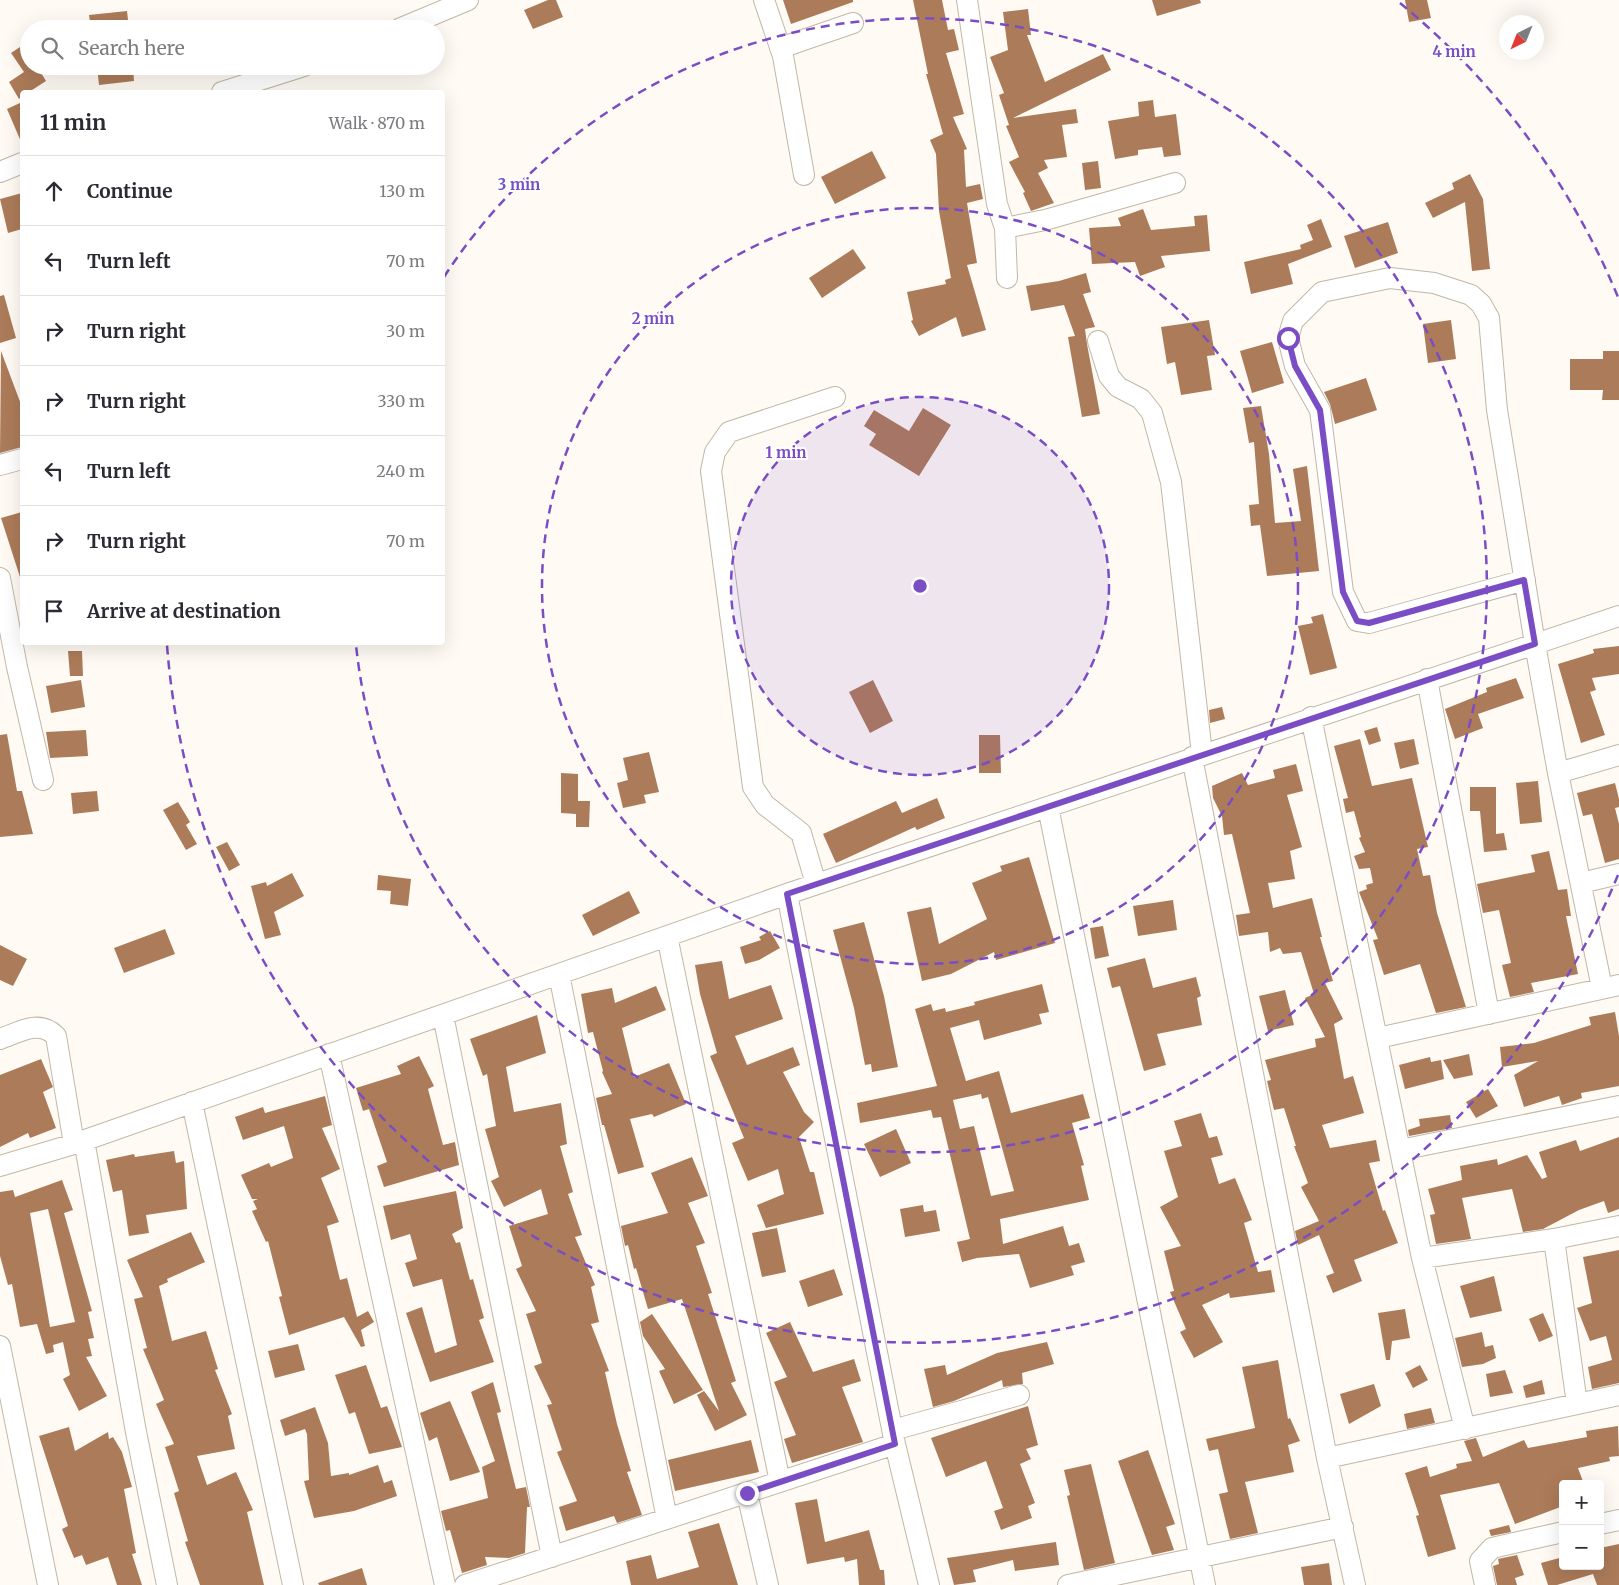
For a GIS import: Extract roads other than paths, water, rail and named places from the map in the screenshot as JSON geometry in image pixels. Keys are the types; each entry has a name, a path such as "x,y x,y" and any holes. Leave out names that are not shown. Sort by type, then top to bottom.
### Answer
{"street":[{"path":"420,20 468,0"},
{"path":"764,0 780,48 804,175"},
{"path":"967,0 996,204 1005,228 1007,278"},
{"path":"780,48 853,23"},
{"path":"228,90 276,75"},
{"path":"0,172 20,164"},
{"path":"1005,228 1044,220 1175,183"},
{"path":"1378,1038 1611,987 1581,883 1558,773 1524,580 1497,410 1490,318 1481,304 1471,296 1434,283 1390,278 1322,292 1292,321 1288,338 1295,366 1320,410 1343,592 1357,621 1369,623 1524,580"},
{"path":"1098,341 1109,376 1118,387 1141,399 1152,413 1170,482 1197,756 1328,1458 1355,1585"},
{"path":"816,884 801,833 765,805 753,787 711,471 715,452 728,432 835,397"},
{"path":"0,465 20,460"},
{"path":"0,578 17,667 43,780"},
{"path":"0,1166 79,1142 816,884 1619,616"},
{"path":"1427,679 1489,1014"},
{"path":"1312,717 1422,1258 1465,1429"},
{"path":"1558,773 1619,755"},
{"path":"1048,807 1205,1585"},
{"path":"1581,883 1619,874"},
{"path":"787,894 894,1437 929,1585"},
{"path":"667,936 780,1482"},
{"path":"559,974 667,1519"},
{"path":"443,1014 552,1556"},
{"path":"0,1039 40,1026 50,1029 56,1036 79,1142 167,1585"},
{"path":"329,1054 444,1585"},
{"path":"192,1102 293,1585"},
{"path":"1400,1150 1619,1106"},
{"path":"1422,1258 1554,1239 1619,1226"},
{"path":"1554,1239 1578,1404"},
{"path":"0,1346 6,1412 48,1585"},
{"path":"465,1585 780,1482 894,1437 1019,1395"},
{"path":"1328,1458 1619,1395"},
{"path":"747,1493 768,1585"},
{"path":"1604,1523 1619,1520"},
{"path":"1068,1585 1342,1527"},
{"path":"1485,1585 1480,1561 1488,1551 1504,1545 1559,1533"}]}
